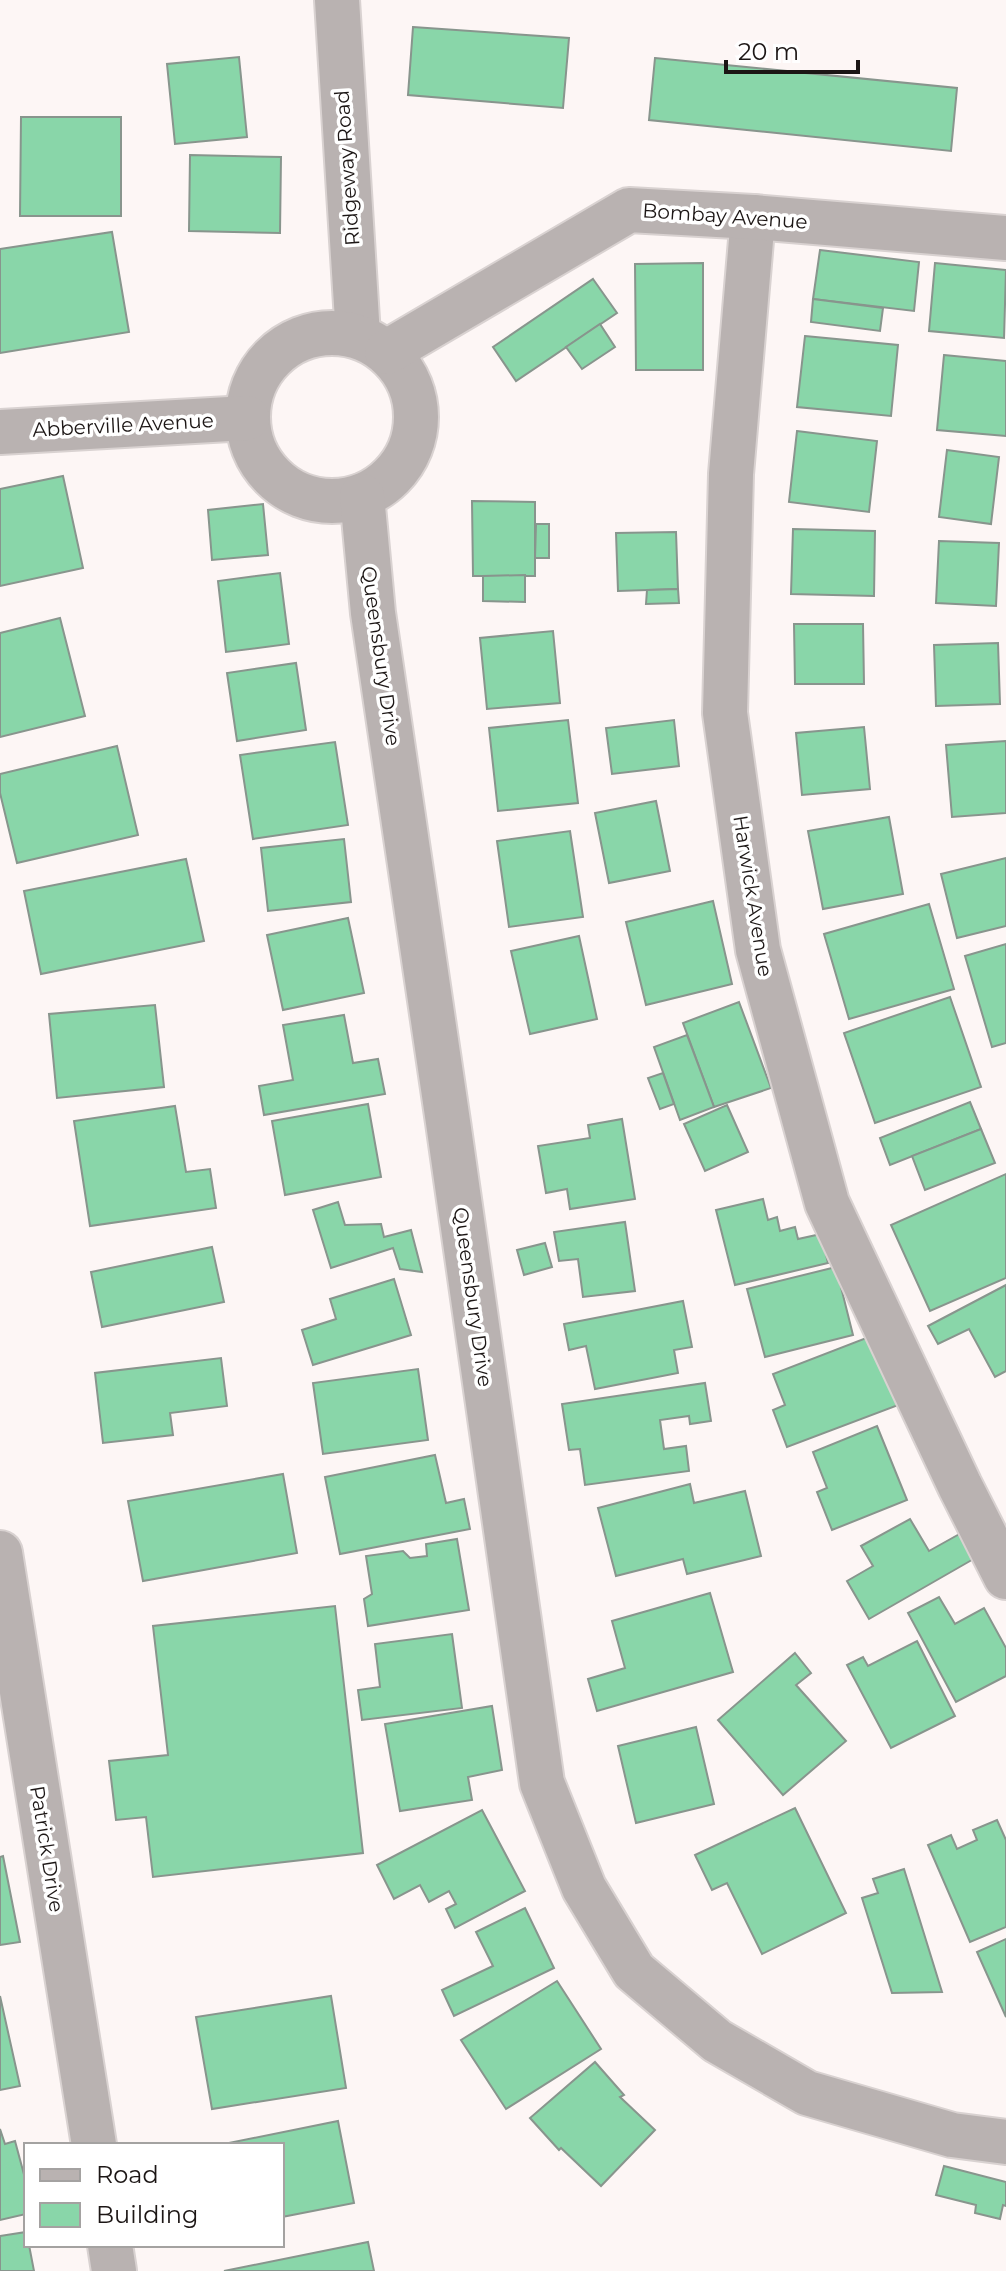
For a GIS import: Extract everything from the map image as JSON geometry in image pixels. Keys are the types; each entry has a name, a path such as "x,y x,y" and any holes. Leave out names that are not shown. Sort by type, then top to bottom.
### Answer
{"street":[{"name":"Ridgeway Road","path":"337,0 372,344"},
{"name":"Bombay Avenue","path":"372,344 629,210 1006,238"},
{"name":"Harwick Avenue","path":"753,217 731,474 725,713 758,950 827,1203 1006,1577"},
{"path":"331,332 372,344 407,378 416,405 416,434 405,460 387,482 362,496 335,502 308,498 284,487 264,468 252,444 247,418 250,391 262,367 281,349 305,336 331,332"},
{"name":"Abberville Avenue","path":"0,432 247,418"},
{"name":"Queensbury Drive","path":"362,496 373,613 542,1783 584,1888 634,1971 717,2041 807,2093 952,2135 1006,2142"},
{"name":"Patrick Drive","path":"0,1553 94,2143"},
{"path":"110,2247 114,2271"}],"building":[{"path":"413,27 569,38 563,108 408,95"},
{"path":"239,57 247,137 175,144 167,64"},
{"path":"655,58 957,88 951,151 649,120"},
{"path":"21,117 121,117 121,216 20,216"},
{"path":"190,155 281,157 280,233 189,231"},
{"path":"112,232 129,332 0,353 0,249"},
{"path":"820,250 919,262 914,311 813,299"},
{"path":"703,263 703,370 636,370 635,264"},
{"path":"935,263 1006,270 1004,338 929,331"},
{"path":"593,279 617,313 516,381 493,347"},
{"path":"813,299 883,308 880,331 811,322"},
{"path":"600,324 615,347 582,369 566,347"},
{"path":"805,336 898,345 891,416 797,407"},
{"path":"944,355 1006,361 1006,436 937,430"},
{"path":"797,431 877,441 869,512 789,502"},
{"path":"947,450 999,457 991,524 939,517"},
{"path":"63,476 83,568 0,586 0,489"},
{"path":"472,501 535,502 535,576 473,576"},
{"path":"263,504 268,555 212,560 208,510"},
{"path":"536,524 549,524 549,558 535,558"},
{"path":"793,529 875,531 874,596 791,594"},
{"path":"676,532 678,589 618,591 616,533"},
{"path":"939,541 999,543 996,606 936,603"},
{"path":"280,573 289,644 226,652 218,581"},
{"path":"525,575 525,602 483,601 483,576"},
{"path":"678,589 679,603 646,604 647,590"},
{"path":"60,618 85,716 0,737 0,633"},
{"path":"794,624 863,624 864,684 795,684"},
{"path":"553,631 560,703 487,709 480,638"},
{"path":"998,643 1000,704 936,706 934,645"},
{"path":"296,663 306,730 237,741 227,673"},
{"path":"568,720 578,803 498,811 489,728"},
{"path":"674,720 679,766 612,774 606,728"},
{"path":"864,727 870,789 802,795 796,733"},
{"path":"1006,741 1006,813 952,817 946,745"},
{"path":"335,742 348,825 253,839 240,755"},
{"path":"117,746 138,835 17,863 0,793 0,774"},
{"path":"656,801 670,871 609,883 595,813"},
{"path":"889,817 903,894 823,909 808,831"},
{"path":"570,831 583,917 509,927 497,841"},
{"path":"344,839 351,902 268,911 261,848"},
{"path":"1006,858 1006,926 957,938 941,874"},
{"path":"186,859 204,941 41,974 24,891"},
{"path":"713,901 732,984 646,1005 626,922"},
{"path":"929,904 954,989 849,1019 824,934"},
{"path":"348,918 364,993 283,1010 267,935"},
{"path":"579,936 597,1019 530,1034 511,951"},
{"path":"1006,944 1006,1043 992,1047 965,956"},
{"path":"950,997 981,1087 875,1123 844,1033"},
{"path":"739,1002 771,1088 714,1107 683,1023"},
{"path":"155,1005 164,1087 57,1098 49,1014"},
{"path":"344,1015 353,1063 378,1059 385,1094 264,1115 259,1086 293,1080 283,1025"},
{"path":"687,1035 714,1107 680,1120 654,1047"},
{"path":"663,1073 674,1104 660,1109 648,1078"},
{"path":"970,1102 981,1129 890,1165 880,1138"},
{"path":"368,1104 381,1177 285,1195 272,1121"},
{"path":"727,1105 748,1152 705,1171 684,1124"},
{"path":"175,1106 186,1172 210,1169 216,1208 90,1226 74,1121"},
{"path":"622,1119 635,1199 570,1209 567,1189 546,1193 538,1146 590,1138 588,1125"},
{"path":"981,1129 995,1163 925,1190 912,1156"},
{"path":"1006,1174 1006,1278 930,1311 891,1225"},
{"path":"763,1199 768,1220 777,1217 780,1231 795,1227 798,1239 821,1234 828,1263 735,1285 716,1210"},
{"path":"338,1202 345,1225 381,1224 384,1237 411,1230 422,1272 400,1269 393,1248 331,1268 313,1210"},
{"path":"625,1222 635,1291 583,1297 578,1259 559,1261 554,1232"},
{"path":"545,1243 552,1267 524,1275 517,1250"},
{"path":"212,1247 224,1302 102,1327 91,1272"},
{"path":"836,1267 853,1335 765,1357 747,1289"},
{"path":"394,1279 411,1335 313,1365 302,1330 336,1319 330,1299"},
{"path":"1006,1285 1006,1371 995,1377 969,1329 938,1344 928,1326"},
{"path":"683,1301 692,1347 674,1350 678,1373 595,1389 586,1346 569,1350 564,1324"},
{"path":"874,1335 901,1404 787,1447 773,1410 785,1405 773,1374"},
{"path":"221,1358 227,1406 170,1413 173,1435 103,1443 95,1373"},
{"path":"418,1369 428,1440 323,1454 313,1383"},
{"path":"705,1383 711,1421 690,1424 689,1416 660,1420 664,1449 686,1446 689,1471 585,1485 580,1449 569,1450 562,1404"},
{"path":"877,1426 907,1500 832,1530 817,1492 827,1488 813,1452"},
{"path":"435,1455 446,1503 464,1499 470,1529 340,1554 325,1477"},
{"path":"283,1474 297,1553 143,1581 128,1501"},
{"path":"690,1484 694,1503 745,1491 761,1556 687,1574 683,1559 616,1576 598,1508"},
{"path":"910,1519 929,1551 963,1532 977,1557 869,1619 847,1581 873,1566 861,1546"},
{"path":"457,1539 469,1610 368,1626 364,1599 372,1594 366,1556 403,1551 410,1558 427,1556 426,1544"},
{"path":"710,1593 733,1672 597,1711 588,1679 625,1668 612,1621"},
{"path":"939,1597 955,1624 984,1608 1006,1648 1006,1676 956,1702 908,1613"},
{"path":"335,1606 363,1853 153,1877 146,1817 116,1820 109,1761 168,1755 153,1626"},
{"path":"452,1634 462,1708 362,1720 358,1690 380,1687 375,1644"},
{"path":"917,1641 955,1716 891,1748 847,1665 863,1657 868,1666"},
{"path":"795,1653 811,1673 796,1685 846,1741 783,1795 718,1720"},
{"path":"492,1706 502,1770 468,1777 472,1800 400,1811 385,1724"},
{"path":"696,1727 714,1804 636,1823 618,1746"},
{"path":"795,1808 846,1913 762,1954 727,1883 712,1890 695,1855"},
{"path":"482,1810 525,1891 455,1928 446,1909 456,1904 449,1891 429,1902 420,1885 394,1899 377,1865"},
{"path":"997,1820 1006,1840 1006,1927 970,1942 928,1845 951,1835 957,1849 977,1840 973,1830"},
{"path":"3,1856 20,1942 0,1945 0,1857"},
{"path":"904,1869 942,1992 892,1993 862,1898 878,1893 873,1879"},
{"path":"525,1908 554,1968 454,2016 442,1990 493,1966 476,1932"},
{"path":"1006,1939 1006,2017 977,1952"},
{"path":"557,1981 601,2049 506,2109 461,2040"},
{"path":"0,1996 20,2086 0,2090"},
{"path":"331,1996 346,2088 212,2109 196,2017"},
{"path":"595,2062 624,2095 620,2097 655,2130 601,2186 561,2148 559,2150 530,2118"},
{"path":"338,2121 354,2203 284,2217 284,2143 229,2143"},
{"path":"0,2129 5,2144 15,2141 24,2175 24,2214 0,2220"},
{"path":"944,2166 1006,2182 1006,2206 1003,2205 1000,2219 975,2213 976,2205 936,2195"},
{"path":"24,2232 24,2247 29,2247 34,2271 0,2271 0,2236"},
{"path":"368,2242 374,2271 224,2271"}]}
